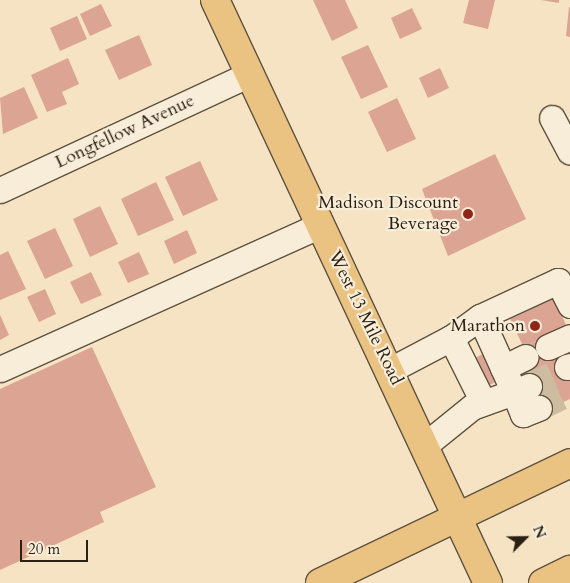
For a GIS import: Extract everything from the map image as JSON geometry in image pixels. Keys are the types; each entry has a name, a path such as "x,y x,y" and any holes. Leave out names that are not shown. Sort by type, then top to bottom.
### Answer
{"main road":[{"name":"West 13 Mile Road","path":"215,0 390,370 488,583"},
{"path":"333,582 457,517 570,463"},
{"path":"543,583 570,570"}],"street":[{"name":"Longfellow Avenue","path":"0,190 250,74"},
{"path":"552,118 570,152"},
{"path":"0,370 320,225"},
{"path":"390,370 451,338 480,316 558,281 570,306"},
{"path":"425,445 483,402 528,395 503,368 480,316"},
{"path":"451,338 483,402"},
{"path":"503,368 548,347"}],"building":[{"path":"313,0 345,0 358,28 332,41"},
{"path":"469,0 495,0 488,29 463,23"},
{"path":"541,0 559,0 559,3"},
{"path":"101,4 112,26 90,36 80,14"},
{"path":"570,7 570,37 566,36"},
{"path":"412,8 422,29 400,39 391,18"},
{"path":"77,16 87,39 60,51 50,28"},
{"path":"139,35 152,65 119,80 105,50"},
{"path":"368,45 388,87 361,99 341,57"},
{"path":"68,58 79,84 62,92 67,104 47,112 31,75"},
{"path":"440,68 449,88 428,98 419,78"},
{"path":"24,87 38,118 3,134 0,98"},
{"path":"397,98 416,139 387,152 368,112"},
{"path":"495,154 526,219 448,256 422,189"},
{"path":"200,161 218,200 183,216 165,177"},
{"path":"156,182 174,220 138,236 121,199"},
{"path":"100,206 118,244 90,257 73,219"},
{"path":"55,228 73,266 45,279 27,241"},
{"path":"187,230 197,253 174,264 164,241"},
{"path":"8,251 26,289 0,300 0,255"},
{"path":"139,252 149,274 128,283 118,262"},
{"path":"91,272 102,295 81,304 70,282"},
{"path":"45,289 56,314 39,322 27,297"},
{"path":"554,298 567,327 531,344 544,339 559,348 570,374 570,399 541,412 520,365 524,348 510,319"},
{"path":"0,315 9,335 0,340"},
{"path":"92,347 156,487 100,512 104,522 0,570 0,389"},
{"path":"491,350 504,378 483,388 469,361"}],"tunnel":[{"path":"529,385 567,367"},
{"path":"539,408 570,393"}],"place":[{"name":"Madison Discount Beverage","path":"468,214"},
{"name":"Marathon","path":"535,326"}]}
